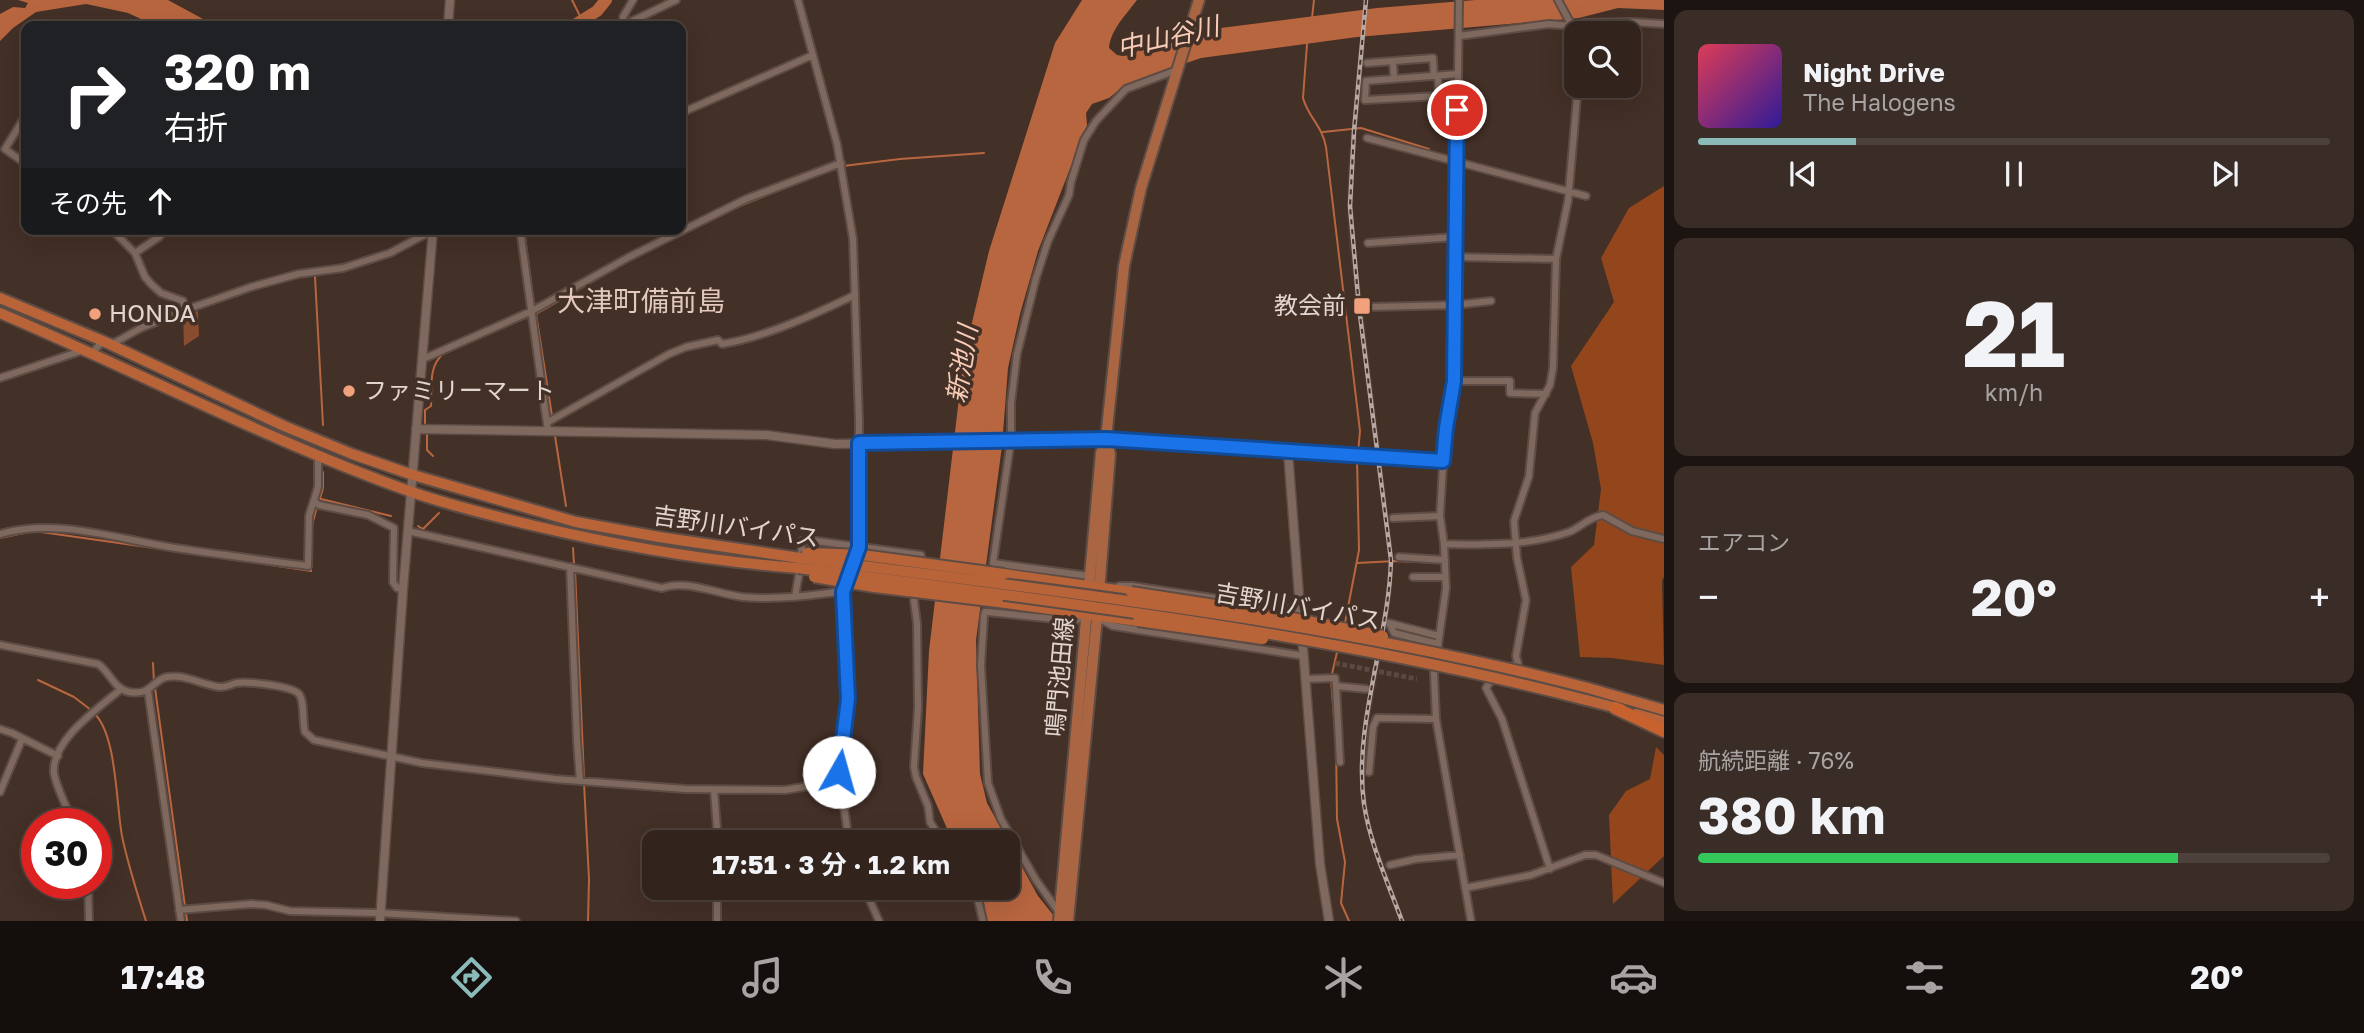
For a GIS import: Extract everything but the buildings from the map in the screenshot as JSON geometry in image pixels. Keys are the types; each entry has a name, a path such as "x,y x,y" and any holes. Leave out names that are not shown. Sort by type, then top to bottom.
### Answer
{"highway":[{"name":"吉野川バイパス","path":"0,298 103,341 294,430 413,475 576,522 770,553 798,563"},
{"name":"吉野川バイパス","path":"0,313 279,439 411,492 487,514 579,536 728,563 798,563 1119,599 1216,614 1530,673 1587,694 1615,708 1664,722"},
{"path":"798,563 862,555 1004,574 1092,582 1131,592 1267,613 1383,636 1419,654"},
{"path":"798,563 874,587 1069,611 1092,617 1263,639 1390,660 1419,654"},
{"name":"吉野川バイパス","path":"1587,694 1664,710"},
{"path":"1615,708 1664,731"}],"main road":[{"name":"鳴門池田線","path":"1062,919 1092,617 1092,582 1110,453 1106,439 1124,266 1141,188 1199,0"}],"street":[{"path":"448,21 450,0"},
{"path":"623,21 633,0"},
{"path":"633,21 676,0"},
{"path":"798,0 841,163 853,239 859,547 843,592 848,699 847,721 840,752 839,781 847,830"},
{"path":"1459,0 1454,381 1443,461 1440,516 1445,577 1434,674 1436,719 1471,921"},
{"path":"1558,0 1568,21"},
{"path":"1641,23 1664,24"},
{"path":"1459,34 1564,24"},
{"path":"686,111 813,55"},
{"path":"1367,63 1433,58 1436,76 1439,96 1365,100 1366,81 1436,76 1458,74"},
{"path":"1392,61 1394,79"},
{"path":"1178,68 1126,89 1096,121 1084,140 1069,195 1048,241 1036,278 1017,354 993,563 1092,582 1300,611"},
{"path":"1550,869 1502,719 1486,688 1492,679 1518,663 1516,656 1526,600 1514,521 1529,476 1535,413 1550,385 1553,368 1556,259 1569,193 1577,98"},
{"path":"21,123 5,149 21,160"},
{"path":"1367,138 1586,196"},
{"path":"686,229 746,199 841,163"},
{"path":"117,235 135,253 145,277 152,285 161,293 183,301 185,310"},
{"path":"135,253 161,235"},
{"path":"0,378 77,351 93,353 103,341 114,343 141,328 185,310 298,274 344,268 390,253 425,235"},
{"path":"380,917 403,589 433,235"},
{"path":"521,235 548,426"},
{"path":"423,359 531,311 673,235"},
{"path":"1368,243 1455,237"},
{"path":"1455,257 1556,259"},
{"path":"548,426 686,347 718,340 722,344 744,341 855,295"},
{"path":"1371,307 1455,305 1491,301"},
{"path":"1454,381 1510,381 1510,393 1546,394"},
{"path":"416,429 548,426 766,435 807,442 859,443 1106,439 1443,461"},
{"path":"1288,452 1320,864 1329,921"},
{"path":"0,534 44,527 101,533 172,547 308,566 309,516 316,503 318,455"},
{"path":"316,503 368,516 394,528 393,582 397,588 403,589"},
{"path":"1444,544 1516,544 1572,531 1603,514 1632,531 1664,539"},
{"path":"1393,518 1440,516"},
{"path":"408,531 662,588 673,583 742,596 795,597 843,592"},
{"path":"795,597 802,541 921,555 914,601 917,623 918,708 914,767 928,806 930,822 935,830"},
{"path":"1399,557 1445,560"},
{"path":"570,567 580,781"},
{"path":"1413,577 1445,577"},
{"path":"1062,919 1001,820 988,783 981,666 985,612 1074,621 1092,617 1113,626 1304,656"},
{"path":"1389,622 1438,640 1394,633 1389,622"},
{"path":"0,645 98,664 121,689 131,693 148,691 163,678 176,676 217,687 254,683 292,690 301,699 305,732 314,740 422,763 580,781 714,790 785,790 839,781"},
{"path":"1306,678 1335,678 1340,762"},
{"path":"1336,686 1366,688"},
{"path":"67,808 54,776 58,756 69,733 121,689"},
{"path":"148,691 181,921"},
{"path":"1368,772 1373,727 1377,718 1436,719"},
{"path":"0,729 58,756"},
{"path":"0,792 22,738"},
{"path":"714,790 717,830"},
{"path":"1390,865 1416,859 1460,855"},
{"path":"1465,888 1550,869 1585,855 1596,855 1664,883"},
{"path":"88,899 89,921"},
{"path":"717,900 717,921"},
{"path":"870,900 879,921"},
{"path":"978,900 983,921"},
{"path":"179,910 251,904 290,911 380,917 516,921"}],"shaded area":[{"path":"18,0 168,0 207,21 145,21 128,13 86,4 36,12 21,21 0,41 0,14 13,7 25,8 28,3"},
{"path":"1082,0 1137,0 1110,41 1109,48 1117,55 1123,56 1132,55 1143,47 1172,37 1205,30 1377,8 1475,0 1664,0 1664,10 1618,8 1579,18 1357,37 1201,58 1124,86 1109,98 1092,104 1086,113 1087,125 1038,251 1008,368 1002,446 976,640 980,774 987,803 1002,830 948,830 923,774 929,651 964,356 989,251 1055,43"},
{"path":"1365,46 1354,166 1355,244 1394,560 1391,601 1366,741 1365,789 1371,827 1405,921 1399,921 1366,828 1359,766 1389,581 1390,560 1349,245 1347,205 1359,47"},
{"path":"1664,186 1664,665 1580,657 1571,567 1594,545 1601,489 1593,443 1571,366 1614,302 1601,258 1629,208"},
{"path":"198,311 199,336 184,346 183,317"},
{"path":"1656,747 1664,755 1664,856 1613,904 1609,815 1626,791 1650,779"},
{"path":"1020,863 1038,896 1058,921 986,921 983,900 1020,900"}],"waterway":[{"path":"572,0 582,20"},
{"path":"581,21 597,11 606,0"},
{"path":"1312,18 1314,0"},
{"path":"1307,44 1303,98 1326,147 1360,431 1358,453"},
{"path":"1323,132 1361,128 1429,149"},
{"path":"843,166 984,153"},
{"path":"735,208 828,171"},
{"path":"525,235 535,314"},
{"path":"552,416 536,314 639,255"},
{"path":"315,277 323,425"},
{"path":"425,424 425,410 431,406 433,370 439,358 444,353 530,316"},
{"path":"427,433 427,450 433,456"},
{"path":"555,436 566,506"},
{"path":"1345,623 1359,550 1357,459"},
{"path":"319,502 323,488 323,472"},
{"path":"321,499 391,516"},
{"path":"312,525 317,507"},
{"path":"418,526 423,529 439,513"},
{"path":"34,531 161,549"},
{"path":"0,538 29,532"},
{"path":"573,548 574,564"},
{"path":"218,557 311,571 311,565"},
{"path":"1357,563 1440,563"},
{"path":"575,570 584,778"},
{"path":"1332,674 1337,652"},
{"path":"153,663 154,683"},
{"path":"38,680 74,697 91,710"},
{"path":"1331,680 1336,742 1337,819 1345,862 1341,903 1349,921"},
{"path":"155,688 187,921"},
{"path":"95,714 108,738 112,754 122,836 146,921"},
{"path":"584,783 589,879 588,921"}],"tunnel":[{"path":"1335,663 1417,679"}],"railway":[{"path":"1366,0 1350,206 1359,307 1391,560 1389,590 1367,713 1362,774 1370,834 1402,921"}],"place":[{"name":"教会前","path":"1362,306"},
{"name":"HONDA","path":"95,314"},
{"name":"ファミリーマート","path":"349,391"}],"district":[{"name":"大津町備前島","path":"641,301"}],"route":[{"path":"839,772 848,699 843,592 859,547 859,443 1106,439 1443,461 1454,388 1457,110"}],"water label":[{"name":"中山谷川","path":"1168,37"},
{"name":"新池川","path":"962,364"}]}
